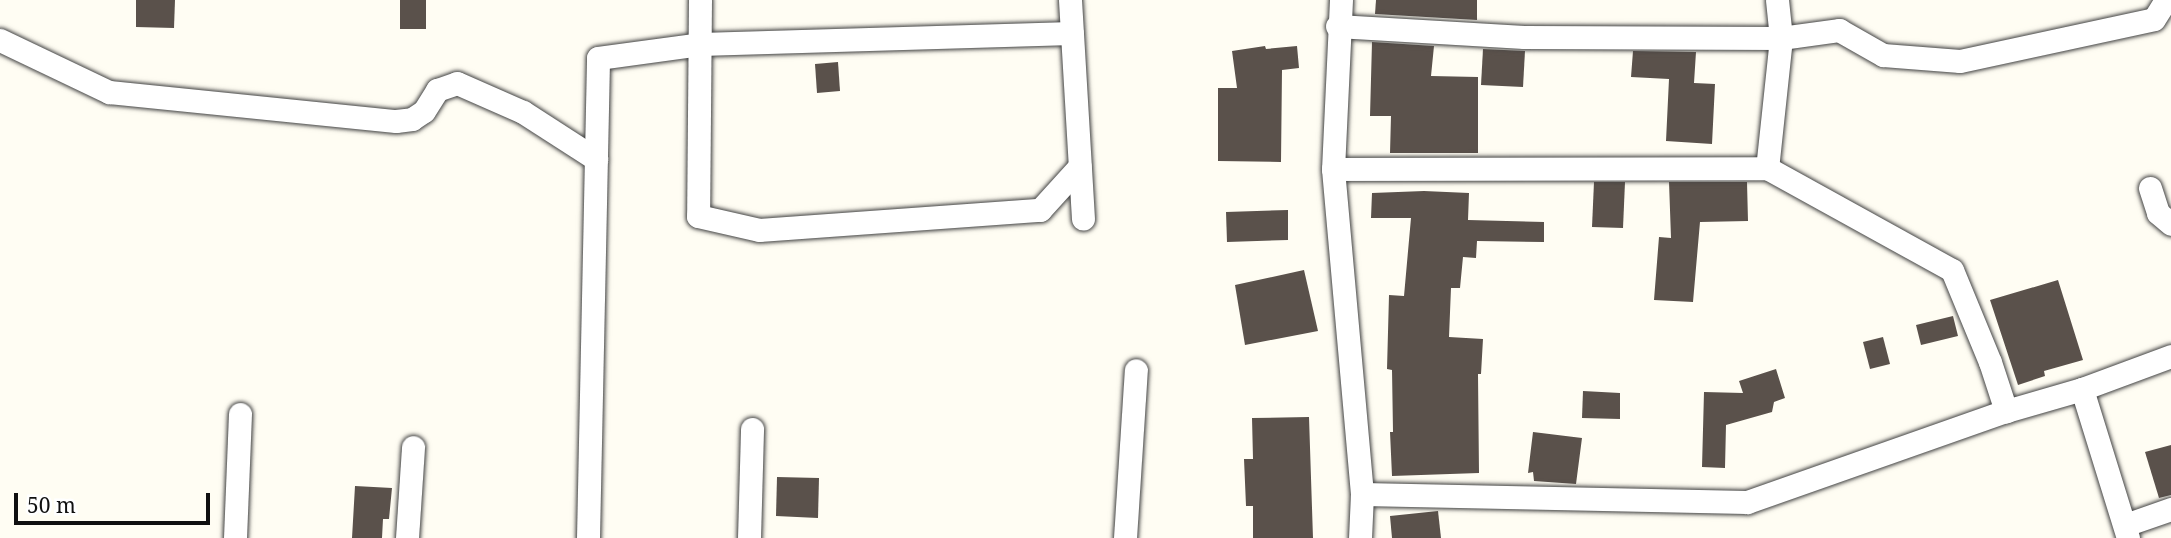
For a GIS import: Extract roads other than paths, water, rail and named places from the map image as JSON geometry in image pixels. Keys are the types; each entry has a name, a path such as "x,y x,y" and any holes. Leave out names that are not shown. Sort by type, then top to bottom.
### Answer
{"street":[{"path":"700,0 698,216 759,230 1040,210 1080,166"},
{"path":"1070,0 1083,219"},
{"path":"1341,0 1337,26 1333,169 1362,494 1360,538"},
{"path":"1767,167 1781,38 1777,0"},
{"path":"1337,26 1524,37 1781,38 1839,30 1883,55 1960,61 2154,19 2166,0"},
{"path":"587,538 598,58 700,44 1072,33"},
{"path":"0,40 109,92 396,121 412,119 424,111 437,90 457,83 523,112 596,159"},
{"path":"1333,169 1767,167 1952,270 1990,362 2006,411"},
{"path":"2150,188 2158,214 2171,224"},
{"path":"1362,494 1747,502 2006,411 2082,389 2171,356"},
{"path":"1125,538 1136,370"},
{"path":"2082,389 2126,531 2171,509"},
{"path":"235,538 240,414"},
{"path":"749,538 752,429"},
{"path":"407,538 413,447"}]}
